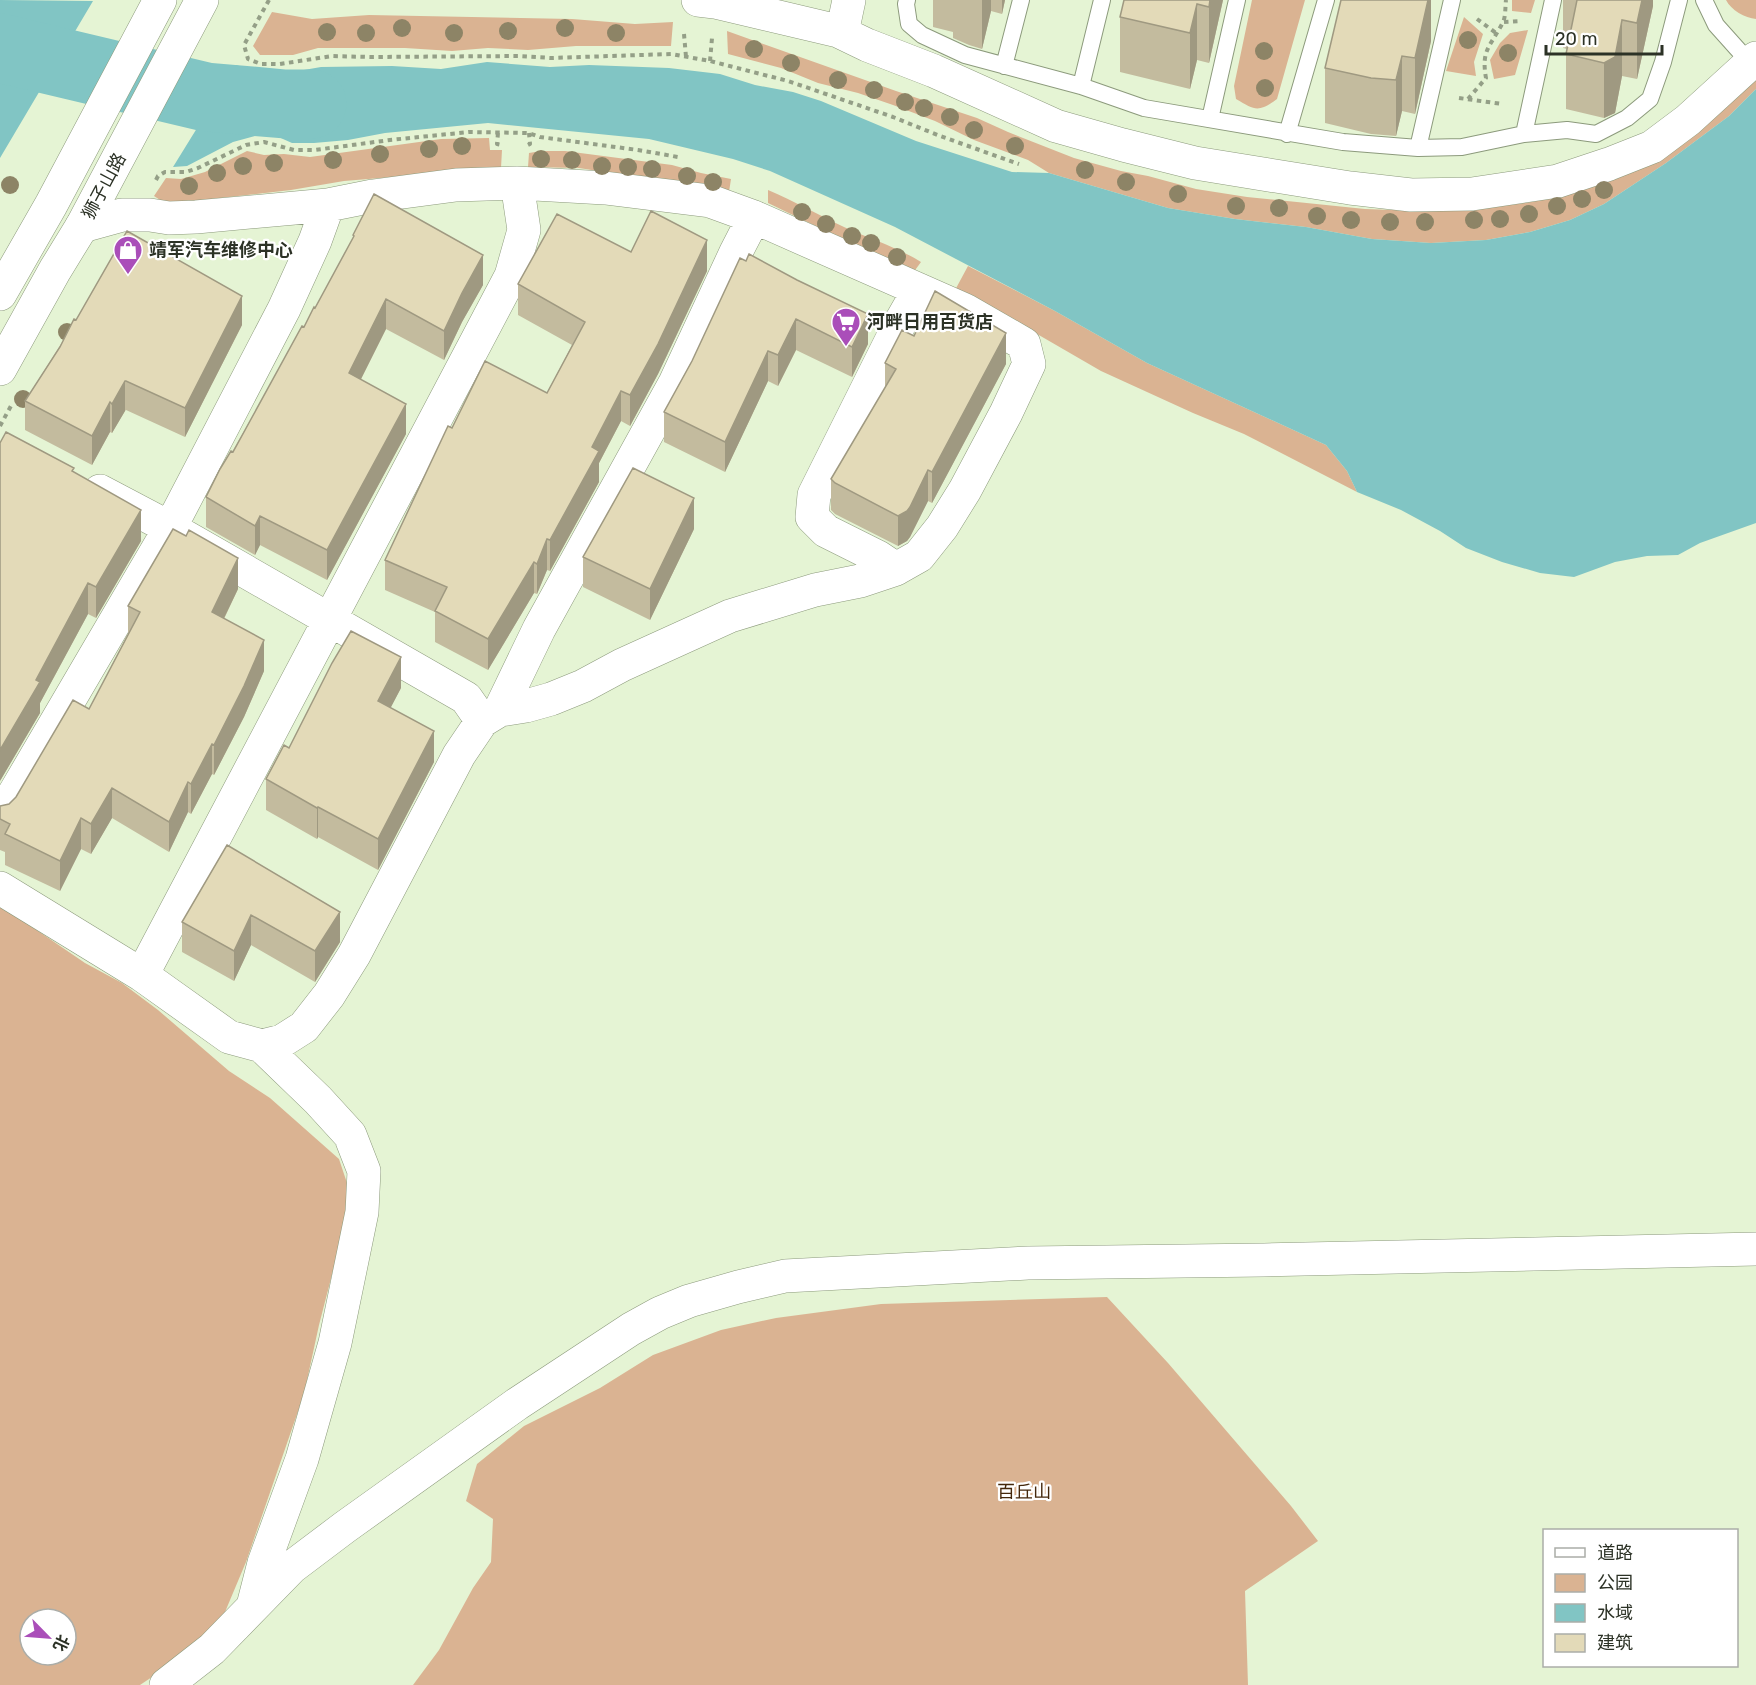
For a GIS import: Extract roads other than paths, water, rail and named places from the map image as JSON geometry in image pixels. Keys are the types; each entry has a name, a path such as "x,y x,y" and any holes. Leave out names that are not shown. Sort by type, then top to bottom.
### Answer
{"street":[{"name":"狮子山路","path":"0,294 51,205 160,0"},
{"name":"狮子山路","path":"0,369 88,215 202,0"},
{"path":"842,33 849,0"},
{"path":"705,11 816,25 842,33 934,71 1056,126 1123,145 1195,163 1350,188 1411,195 1472,194 1558,181 1609,164 1652,147 1688,120 1753,60"},
{"path":"88,215 150,215 169,218 328,205 373,196 456,185 517,183 551,183 605,188 710,201 754,217 965,310 1024,344 1029,364 1006,413 942,527 919,556 896,569 860,581 815,590 730,616 642,655 583,686 551,699 491,716"},
{"path":"142,975 510,276 524,230 517,183"},
{"path":"0,818 170,528 284,309 315,241 328,205"},
{"path":"262,1046 282,1041 304,1028 329,995 354,955 459,755 491,716 675,383 754,217"},
{"path":"896,569 879,557 826,531 812,517 814,495 900,323 919,290"},
{"path":"70,475 170,528 331,619 466,698 491,716"},
{"path":"0,888 142,975 230,1037 262,1046 318,1100 350,1135 364,1172 362,1212 335,1343 302,1459 264,1563 252,1607"},
{"path":"166,1685 212,1649 292,1567 517,1404 631,1329 660,1313 689,1301 738,1287 785,1276 1028,1263 1756,1249"}],"lane":[{"path":"907,0 909,24 922,35 965,55 1081,86 1144,108 1287,134 1343,142 1418,148 1462,147 1524,134 1566,130 1596,134 1627,118 1650,99 1664,62 1679,0"},
{"path":"1004,66 1021,0"},
{"path":"1081,86 1102,0"},
{"path":"1210,119 1237,0"},
{"path":"1287,134 1326,0"},
{"path":"1418,148 1452,0"},
{"path":"1524,134 1553,0"},
{"path":"1704,0 1716,26 1753,60"}],"water":[{"path":"0,0 93,1 0,158"},
{"path":"487,62 550,67 589,65 669,68 720,74 821,101 916,141 1012,172 1049,173 1168,208 1306,227 1372,239 1431,243 1486,240 1530,232 1570,220 1604,204 1666,163 1729,116 1756,89 1756,523 1700,543 1678,555 1647,556 1615,562 1574,577 1540,573 1502,562 1466,548 1401,510 1357,492 1347,471 1326,445 1147,363 1055,311 895,227 770,171 733,159 649,139 488,123 385,133 314,143 292,143 274,135 255,136 233,142 187,166 173,167 236,65 264,74 321,67 392,66 441,69"}],"waterway":[{"path":"0,48 206,97 312,104"}],"place":[{"name":"靖军汽车维修中心","path":"128,276"},
{"name":"河畔日用百货店","path":"846,348"}],"park label":[{"name":"百丘山","path":"1024,1492"}]}
